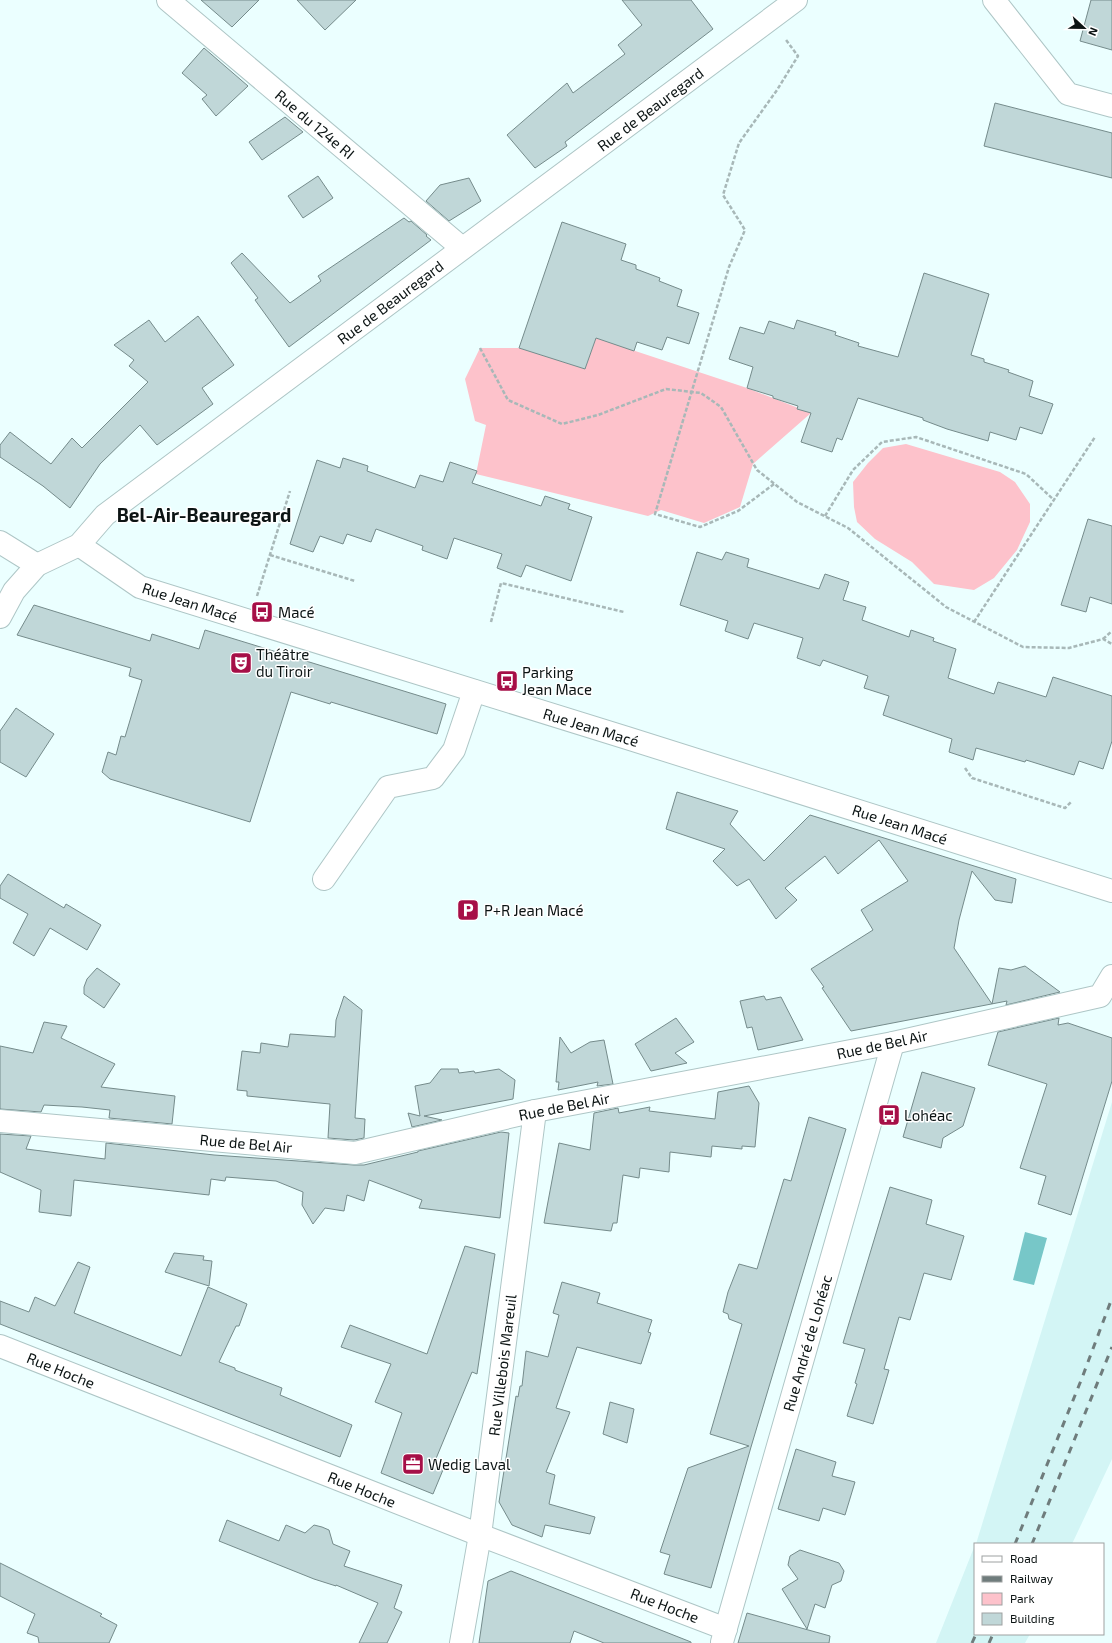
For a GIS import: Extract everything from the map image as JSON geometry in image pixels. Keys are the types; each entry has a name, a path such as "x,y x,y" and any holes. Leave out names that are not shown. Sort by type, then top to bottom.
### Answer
{"street":[{"name":"Rue du 124e RI","path":"168,0 462,248"},
{"name":"Rue de Beauregard","path":"0,617 14,591 37,565 79,544 105,515 796,0"},
{"path":"994,0 1068,94 1112,106"},
{"path":"0,542 37,565"},
{"name":"Rue Jean Macé","path":"79,544 140,587 1112,891"},
{"path":"324,879 388,787 433,778 454,750 474,691"},
{"name":"Rue de Bel Air","path":"0,1121 355,1153 535,1111 893,1043 1100,996 1112,976"},
{"name":"Rue André de Lohéac","path":"724,1636 893,1043"},
{"name":"Rue Villebois Mareuil","path":"462,1643 480,1535 535,1111"},
{"name":"Rue Hoche","path":"0,1346 480,1535 724,1636"}],"path":[{"path":"770,19 798,56 777,90 738,143 723,195 745,230 729,266 693,392 655,514 700,527 738,511 774,484"},
{"path":"480,348 508,400 562,424 598,415 666,389 702,393 721,408 757,470 774,484 797,502 848,528 946,607 1023,648 1069,648 1103,639 1112,631"},
{"path":"825,516 853,470 882,442 916,437 1026,474 1054,500"},
{"path":"974,622 1095,437"},
{"path":"259,590 290,491"},
{"path":"270,555 355,580"},
{"path":"491,622 501,583 624,612"},
{"path":"1103,639 1112,644"},
{"path":"965,768 972,778 1065,808 1071,802"}],"shaded area":[{"path":"1112,1102 1112,1459 1072,1543 976,1543"},
{"path":"974,1548 974,1635 1029,1635 1025,1643 936,1643"}],"green space":[{"path":"596,338 747,388 811,413 753,464 740,507 704,523 661,510 648,516 476,474 486,425 475,421 465,379 480,348 519,348 585,369"},
{"path":"906,444 1000,472 1015,482 1030,504 1030,522 1017,550 994,578 974,590 934,584 912,562 875,539 857,522 854,507 853,482 868,463 883,448"}],"water":[{"path":"1025,1232 1047,1238 1034,1285 1013,1280"}],"building":[{"path":"201,0 259,0 232,27"},
{"path":"297,0 356,0 325,30"},
{"path":"622,0 691,0 713,29 565,142 567,146 535,168 507,135 567,83 573,93 625,54 618,45 642,25"},
{"path":"1091,0 1112,0 1112,50 1080,41"},
{"path":"204,48 248,86 216,116 202,99 207,95 182,73"},
{"path":"995,103 1112,133 1112,178 984,146"},
{"path":"285,117 303,132 262,160 249,142"},
{"path":"318,176 333,198 303,218 288,196"},
{"path":"469,178 481,201 449,221 426,201 440,185"},
{"path":"404,218 409,222 411,221 431,240 289,347 255,300 258,298 231,263 242,253 290,303 321,281 318,276"},
{"path":"562,222 626,244 621,260 636,265 636,269 660,278 659,281 682,290 677,306 699,313 689,344 667,337 662,350 637,342 634,351 596,338 585,369 519,348"},
{"path":"924,273 989,294 971,355 984,359 984,362 1009,370 1008,372 1033,381 1029,396 1053,404 1042,434 1020,427 1016,440 990,432 988,441 947,429 923,420 923,418 858,398 842,440 837,438 832,452 801,442 811,413 797,409 798,406 773,398 773,396 747,388 753,367 729,359 740,327 764,334 769,321 794,329 797,320 836,332 835,335 859,343 858,346 898,357"},
{"path":"198,316 234,365 202,388 213,404 157,445 140,425 100,464 70,508 43,486 0,457 0,445 10,432 51,464 72,438 82,448 148,382 129,366 134,360 114,345 149,320 165,342"},
{"path":"343,458 368,466 367,471 415,488 420,475 443,482 450,462 477,471 472,483 541,506 545,496 570,504 568,509 592,517 571,581 526,565 521,577 497,568 502,554 454,538 447,559 422,550 423,546 376,529 371,542 347,534 343,544 320,536 313,552 290,544 317,460 340,468"},
{"path":"1088,519 1112,526 1112,604 1090,597 1086,612 1061,605"},
{"path":"697,552 722,560 726,552 749,559 747,567 819,589 825,574 849,582 843,600 866,607 862,620 909,637 911,630 934,638 933,641 956,649 948,678 994,694 998,682 1046,697 1053,677 1112,696 1112,741 1103,769 1079,761 1074,775 1026,760 1025,762 976,748 973,760 949,752 952,739 883,715 889,696 864,688 868,676 823,660 820,666 797,658 803,638 754,623 748,639 725,631 728,621 680,605"},
{"path":"34,605 150,641 152,634 199,649 205,630 446,704 437,734 331,702 330,704 291,692 250,822 110,779 102,772 108,752 116,755 121,736 125,737 142,680 129,676 131,668 17,635"},
{"path":"16,708 54,734 26,777 0,762 0,731"},
{"path":"677,792 738,811 730,824 764,861 810,815 1016,879 1012,903 995,900 972,871 959,920 954,948 992,1004 851,1031 811,969 873,930 861,910 908,881 879,840 838,874 825,856 785,888 797,900 776,919 749,879 737,886 713,861 725,849 666,829"},
{"path":"8,874 64,908 66,904 101,925 87,950 50,928 34,956 13,943 28,914 0,898 0,886"},
{"path":"1025,966 1060,992 1006,1005 1007,1001 992,1004 999,968 1011,970"},
{"path":"97,968 120,984 104,1008 84,994 84,987 87,979"},
{"path":"344,996 362,1010 355,1118 365,1119 364,1138 354,1140 328,1138 330,1104 247,1096 247,1091 237,1090 242,1051 260,1053 261,1043 288,1047 290,1034 335,1037 336,1020"},
{"path":"764,996 766,1000 781,997 803,1040 758,1050 752,1027 747,1028 740,1001"},
{"path":"676,1018 694,1042 675,1053 687,1063 651,1071 635,1044"},
{"path":"1059,1018 1058,1025 1068,1023 1112,1038 1112,1081 1071,1215 1038,1204 1046,1176 1020,1168 1047,1084 988,1065 998,1032"},
{"path":"44,1022 67,1026 61,1038 115,1064 101,1087 175,1096 172,1124 109,1118 110,1110 82,1107 44,1105 41,1112 0,1109 0,1046 33,1053"},
{"path":"560,1037 571,1053 590,1042 604,1040 613,1084 597,1086 598,1082 558,1090 559,1082 556,1082"},
{"path":"441,1069 458,1069 459,1073 474,1071 475,1073 499,1069 515,1080 513,1099 424,1116 442,1120 412,1127 408,1113 420,1116 415,1086 430,1083"},
{"path":"922,1072 975,1088 963,1126 943,1138 941,1148 903,1137"},
{"path":"749,1086 759,1103 755,1147 742,1146 742,1149 712,1146 711,1157 670,1152 669,1172 640,1168 639,1178 623,1175 617,1223 613,1223 611,1231 544,1223 559,1143 590,1150 594,1113 618,1108 619,1113 650,1107 649,1111 715,1119 718,1092"},
{"path":"809,1117 846,1129 751,1447 711,1588 664,1574 670,1555 660,1552 688,1468 749,1446 710,1434 742,1324 729,1319 728,1314 723,1312 728,1292 739,1264 757,1269 784,1179 791,1181"},
{"path":"501,1132 509,1133 500,1218 419,1208 422,1200 369,1180 364,1201 347,1195 344,1211 325,1208 313,1224 302,1205 303,1192 276,1181 226,1177 225,1181 211,1179 209,1195 74,1180 71,1216 39,1212 41,1190 0,1172 0,1134 31,1136 26,1149 105,1159 106,1143 214,1155 364,1165"},
{"path":"890,1187 932,1200 926,1224 964,1236 951,1280 924,1273 910,1320 899,1317 884,1369 889,1370 873,1424 847,1416 857,1384 855,1383 865,1349 843,1343"},
{"path":"465,1246 495,1254 477,1374 472,1372 435,1461 445,1465 433,1494 381,1473 402,1413 375,1402 391,1364 341,1347 350,1325 427,1354"},
{"path":"174,1253 204,1256 203,1260 212,1261 209,1286 165,1272"},
{"path":"78,1262 90,1267 74,1313 181,1356 208,1287 247,1304 239,1326 236,1326 219,1362 235,1368 235,1370 282,1388 280,1395 352,1425 340,1457 0,1324 0,1301 29,1312 35,1297 55,1306"},
{"path":"562,1282 600,1293 597,1303 652,1320 648,1332 651,1333 641,1364 577,1347 556,1408 570,1412 546,1472 555,1475 549,1504 595,1517 590,1534 545,1525 542,1537 512,1525 499,1502 516,1396 518,1397 520,1386 522,1386 526,1351 548,1357 559,1315 553,1313"},
{"path":"610,1402 634,1409 627,1443 603,1434"},
{"path":"796,1449 836,1462 832,1476 855,1482 845,1515 823,1508 819,1521 778,1509"},
{"path":"227,1520 279,1541 286,1525 305,1533 314,1525 322,1527 329,1530 333,1544 350,1551 344,1566 402,1585 394,1608 402,1612 387,1643 359,1643 378,1603 336,1585 314,1579 219,1541"},
{"path":"800,1550 839,1563 844,1571 841,1581 832,1585 825,1608 815,1604 807,1629 782,1589 798,1579 788,1565 790,1556"},
{"path":"0,1563 102,1614 100,1616 117,1625 109,1643 39,1643 38,1637 27,1633 35,1614 0,1596"},
{"path":"511,1571 691,1643 604,1643 574,1631 570,1643 479,1643 488,1581"},
{"path":"747,1613 830,1636 829,1643 738,1643"}],"railway":[{"path":"1015,1543 1082,1378 1112,1298"},
{"path":"1032,1543 1112,1347"},
{"path":"972,1643 976,1635"},
{"path":"989,1643 993,1635"}],"place":[{"name":"Macé","path":"262,612"},
{"name":"Théâtre du Tiroir","path":"241,663"},
{"name":"Parking Jean Mace","path":"507,681"},
{"name":"P+R Jean Macé","path":"468,910"},
{"name":"Lohéac","path":"889,1115"},
{"name":"Wedig Laval","path":"413,1464"}],"district":[{"name":"Bel-Air-Beauregard","path":"204,514"}]}
